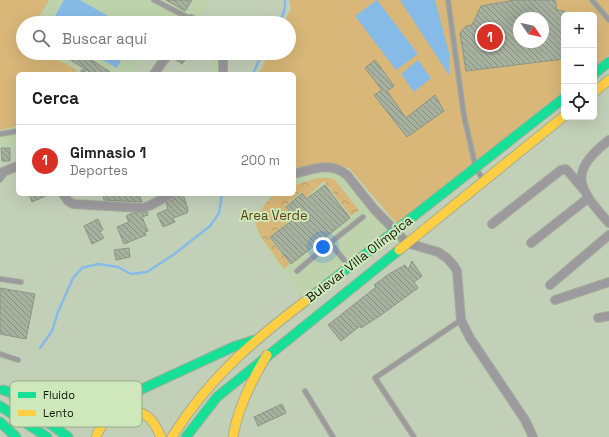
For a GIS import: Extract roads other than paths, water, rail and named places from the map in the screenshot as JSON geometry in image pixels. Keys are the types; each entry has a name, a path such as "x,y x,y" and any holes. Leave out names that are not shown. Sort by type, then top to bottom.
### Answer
{"main road":[{"path":"597,72 609,62"},
{"path":"597,90 609,80"},
{"name":"Bulevar Villa Olímpica","path":"172,437 191,405 206,387 258,339 476,169 561,100"},
{"name":"Bulevar Villa Olímpica","path":"186,437 217,397 561,118"},
{"path":"142,389 233,347 258,339"},
{"path":"233,437 235,420 246,390 267,355"},
{"path":"1,389 10,395"},
{"path":"0,406 10,413"},
{"path":"142,413 148,416 155,425 161,437"},
{"path":"2,425 16,437"},
{"path":"32,427 47,437"},
{"path":"54,427 68,437"},
{"path":"96,437 100,427"}],"street":[{"path":"155,72 164,60"},
{"path":"223,72 224,60"},
{"path":"584,190 582,171 586,162 608,143"},
{"path":"3,172 16,167"},
{"path":"296,173 321,167 340,168 394,232 407,243 438,252 448,258 457,271 461,320 470,338 525,420 533,437"},
{"path":"492,224 561,170 570,172 584,190 588,198 609,223"},
{"path":"64,196 68,201 73,204 142,208 168,196"},
{"path":"531,243 588,198"},
{"path":"550,285 609,235"},
{"path":"555,300 609,282"},
{"path":"598,318 609,316"}],"lane":[{"path":"154,0 182,16"},
{"path":"448,0 464,116 476,169 484,180"},
{"path":"592,0 609,20"},
{"path":"0,134 16,132"},
{"path":"0,180 3,172"},
{"path":"297,271 363,217"},
{"path":"330,243 350,268"},
{"path":"0,279 21,282"},
{"path":"415,437 375,378 461,320"},
{"path":"0,354 18,360"},
{"path":"305,391 333,437"}],"water":[{"path":"64,0 80,0 108,16 55,16"},
{"path":"377,0 418,54 396,70 355,16"},
{"path":"400,0 435,0 449,53 449,75"},
{"path":"103,60 121,60 117,68"},
{"path":"418,60 431,78 414,92 401,74"}],"waterway":[{"path":"282,16 285,8 285,0"},
{"path":"254,72 259,60"},
{"path":"40,348 52,331 58,312 73,278 82,268 98,264 118,267 131,274 147,272 173,255 210,226 219,213 222,196"}],"place":[{"name":"Gimnasio 1","path":"490,37"}],"park label":[{"name":"Area Verde","path":"274,215"}]}
